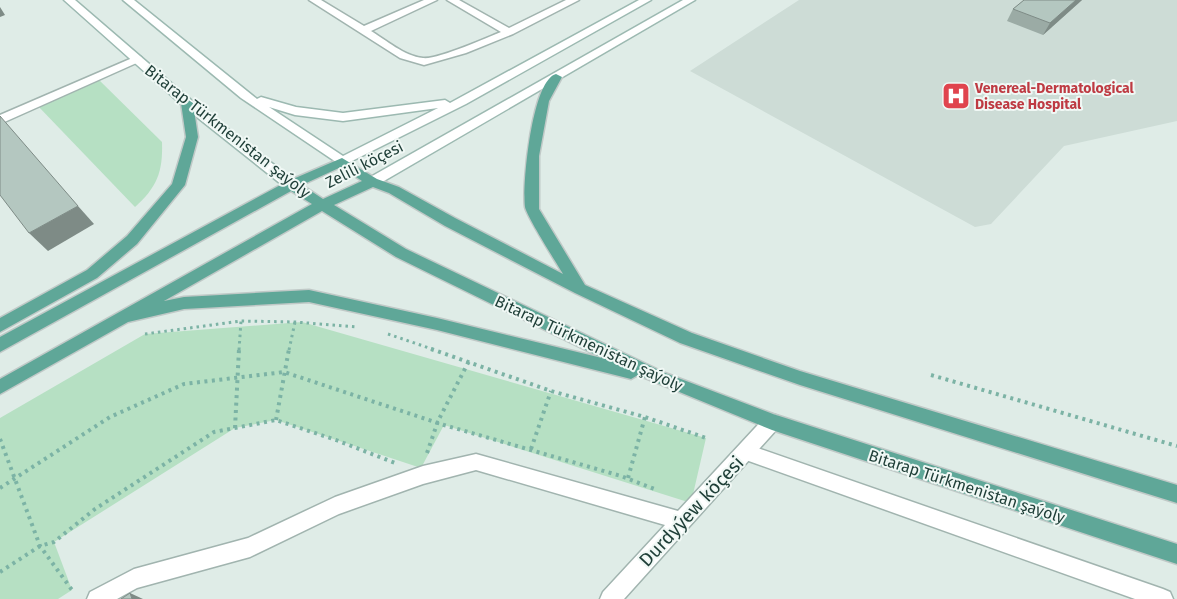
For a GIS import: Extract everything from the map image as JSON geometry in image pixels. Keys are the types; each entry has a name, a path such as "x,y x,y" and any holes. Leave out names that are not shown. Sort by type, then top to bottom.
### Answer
{"main road":[{"name":"Bitarap Türkmenistan şaýoly","path":"70,0 187,103 291,185 401,253 659,378 772,422 1177,554"},
{"path":"128,0 245,96 372,182 394,190 450,222 580,289 686,338 800,378 1177,494"},
{"path":"314,0 404,56 424,62 462,51 509,32 574,0"},
{"path":"362,31 432,0"},
{"path":"452,0 509,32"},
{"name":"Zelili köçesi","path":"0,345 291,185 342,162 462,101 646,0"},
{"name":"Zelili köçesi","path":"0,387 322,205 372,182 690,0"},
{"path":"0,120 137,60"},
{"path":"556,76 543,101 533,156 532,209 580,289"},
{"path":"245,96 295,111 343,117 416,109 462,101"},
{"path":"0,326 92,274 132,240 178,185 192,137 187,103"},
{"path":"123,317 184,303 309,296 437,324 659,378"},
{"name":"Durdyýew köçesi","path":"610,599 772,422"},
{"path":"746,452 1163,599"},
{"path":"97,599 134,579 250,547 335,506 423,475 476,462 682,521"}],"path":[{"path":"235,428 241,321"},
{"path":"145,334 241,321 295,322 363,328"},
{"path":"276,420 295,322"},
{"path":"381,332 551,390 706,438"},
{"path":"424,460 438,421 469,361"},
{"path":"0,488 110,417 184,384 238,376 284,372 438,421 444,425 628,478 664,493"},
{"path":"931,375 1177,446"},
{"path":"531,450 551,390"},
{"path":"628,478 646,418"},
{"path":"0,572 40,546 54,542 95,509 214,432 276,420 404,466"},
{"path":"0,438 40,546 72,590"}],"shaded area":[{"name":"Venereal-Dermatological Disease Hospital","path":"799,0 1177,0 1177,121 1064,146 991,224 975,227 690,71"}],"green space":[{"path":"98,79 162,142 160,170 157,178 149,193 135,207 37,105"},
{"path":"302,322 706,438 691,503 444,425 421,468 276,420 235,428 54,542 72,590 58,599 0,599 0,418 145,334"}],"building":[{"path":"1024,0 1076,0 1050,23 1013,9"},
{"path":"0,116 78,206 29,233 0,195"},
{"path":"130,593 132,599 121,599"}],"place":[{"name":"Venereal-Dermatological Disease Hospital","path":"956,96"}]}
